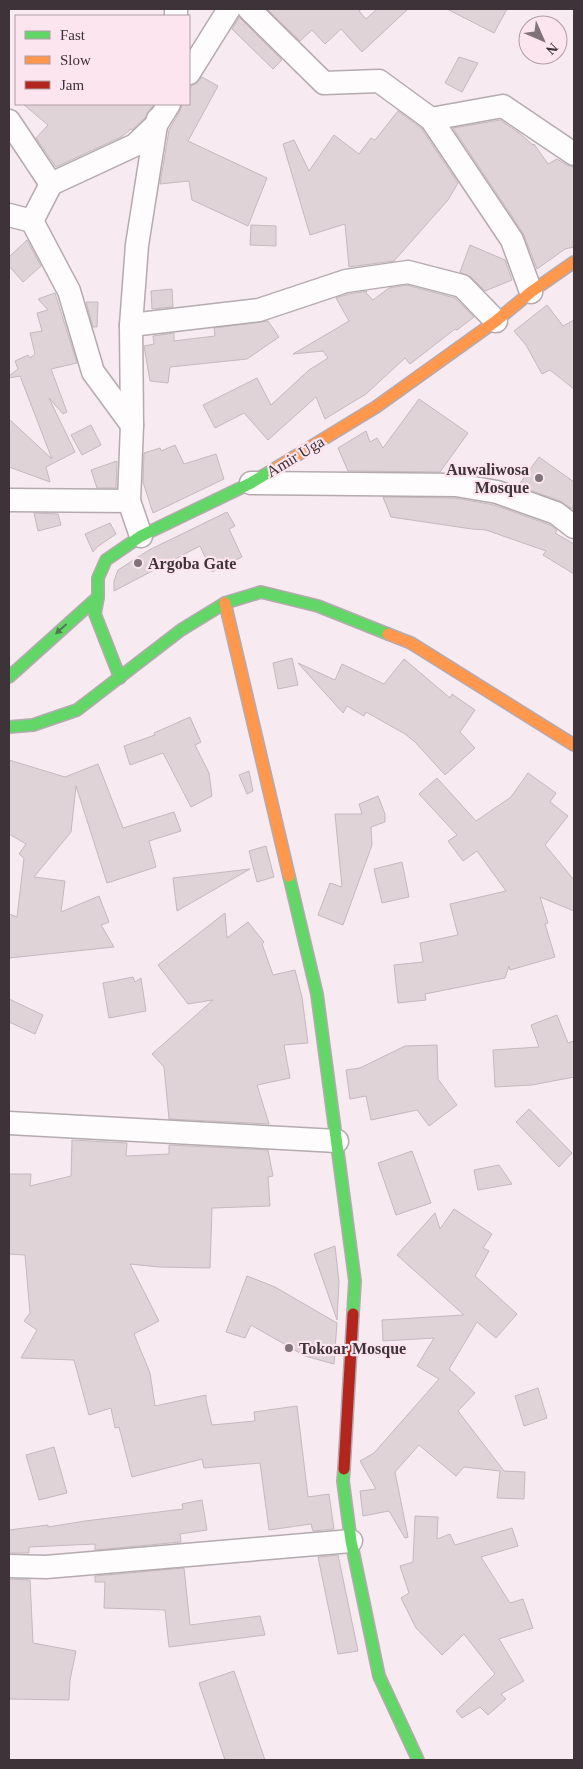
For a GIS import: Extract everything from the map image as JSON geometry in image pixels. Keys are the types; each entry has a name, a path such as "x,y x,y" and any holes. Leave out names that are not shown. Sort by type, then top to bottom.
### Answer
{"street":[{"path":"190,71 229,9"},
{"path":"249,9 324,83 380,81 431,119 512,240 531,292"},
{"path":"32,222 51,184 135,145 168,105"},
{"path":"431,119 503,106 574,154"},
{"path":"141,536 129,501 132,425 131,325 137,245 159,114"},
{"path":"9,121 51,184"},
{"path":"9,215 32,222 70,291 93,372 132,425"},
{"name":"Amir Uga","path":"120,678 95,614 98,597 98,578 106,560 141,536 251,483 376,407 496,321 531,292 574,262"},
{"path":"131,325 259,310 346,281 408,272 462,286 496,321"},
{"path":"251,483 456,485 497,492 556,513 574,527"},
{"path":"9,500 129,501"},
{"path":"9,727 33,725 77,710 181,630 225,604 262,592 318,606 411,643 574,745"},
{"path":"9,677 98,597"},
{"path":"225,604 317,994 337,1141 355,1281 343,1482 351,1541 378,1676 418,1760"},
{"path":"9,1123 337,1141"},
{"path":"9,1566 46,1567 351,1541"}],"building":[{"path":"267,9 362,9 359,11 366,19 377,9 408,9 362,52 341,29 325,44 312,30 300,41"},
{"path":"447,9 507,9 494,33"},
{"path":"239,17 282,60 273,69 232,29"},
{"path":"459,57 478,63 462,92 445,83"},
{"path":"202,77 218,86 188,141 267,178 248,226 192,200 189,181 160,184 169,130 182,105 190,105 190,89 192,85 196,84"},
{"path":"24,105 153,105 145,118 132,130 56,167 36,138 48,125"},
{"path":"398,111 421,128 458,183 448,200 394,261 349,267 345,224 310,235 283,144 294,140 309,171 334,135 359,154 371,138 375,140"},
{"path":"500,120 534,144 548,164 557,159 574,167 574,247 565,249 537,269 523,233 453,128"},
{"path":"251,225 276,226 276,246 250,245"},
{"path":"27,240 41,266 23,282 9,266 9,257"},
{"path":"470,245 505,260 512,280 485,291 471,277 460,272"},
{"path":"407,285 455,298 474,317 457,330 455,329 410,364 405,358 366,394 325,419 316,397 268,440 244,413 215,428 203,405 257,378 271,405 309,370 328,358 323,351 293,354 349,321 336,298 367,291 366,293 373,300 389,288"},
{"path":"172,289 173,307 152,309 151,291"},
{"path":"55,293 77,363 51,369 67,412 63,414 49,398 75,452 46,467 50,482 9,467 9,419 52,459 20,376 9,378 9,376 18,369 15,361 28,355 30,358 35,354 30,333 42,331 37,313 48,310 38,299"},
{"path":"86,302 98,302 97,327 93,327"},
{"path":"547,305 563,326 574,320 574,389 550,370 542,374 526,345 514,331"},
{"path":"268,321 279,337 247,359 170,367 168,383 150,381 144,346 154,344 153,336 174,333 174,341 215,336 214,328"},
{"path":"419,399 468,433 440,472 348,471 338,448 366,431 370,442 377,438 383,448"},
{"path":"91,425 101,445 82,455 71,435"},
{"path":"175,445 184,464 216,454 224,479 153,513 143,482 144,453 160,448 161,451"},
{"path":"539,457 574,482 574,505 572,509 560,501 518,486"},
{"path":"117,461 116,488 97,488 91,470"},
{"path":"383,497 455,498 494,505 550,525 557,530 555,533 574,544 574,574 543,555 546,551 486,530 391,517"},
{"path":"227,512 235,526 229,529 242,557 212,572 200,546 114,591 114,581 118,570 149,550"},
{"path":"34,513 58,514 61,525 38,531"},
{"path":"110,523 116,534 93,552 85,534"},
{"path":"292,658 298,685 278,689 273,663"},
{"path":"404,659 450,698 452,694 475,710 460,732 475,748 445,775 415,742 405,734 366,712 364,716 347,706 343,713 298,663 335,680 342,664 384,684"},
{"path":"190,717 201,742 195,745 209,773 212,796 191,807 163,753 130,765 124,746 155,735 154,733"},
{"path":"9,760 65,777 98,764 123,828 174,812 181,831 149,841 156,867 107,883 76,786 71,832 34,877 65,881 61,912 99,896 109,922 101,925 114,947 9,958 9,914 17,917 24,858 19,854 26,844 9,834"},
{"path":"249,771 253,791 247,794 239,775"},
{"path":"528,773 556,793 550,802 568,816 545,845 574,880 574,911 540,897 548,923 545,924 555,957 510,970 509,966 505,978 425,994 426,1000 398,1003 394,965 423,962 420,943 458,935 450,904 506,891 477,851 463,861 448,841 457,835 419,794 437,778 476,821 511,797"},
{"path":"378,796 385,814 385,822 371,827 372,845 343,925 318,915 330,883 342,887 335,814 362,814 359,804"},
{"path":"266,846 274,877 257,882 249,851"},
{"path":"402,862 409,897 382,903 374,869"},
{"path":"250,869 177,911 173,878"},
{"path":"225,913 227,938 248,922 264,942 262,944 273,975 295,970 302,997 308,1043 284,1045 290,1078 257,1085 269,1124 169,1119 164,1067 152,1054 213,1000 188,1004 158,965"},
{"path":"133,977 135,982 141,978 146,1011 109,1018 103,983"},
{"path":"9,999 43,1015 35,1034 9,1022"},
{"path":"557,1015 568,1043 574,1041 574,1077 532,1085 495,1087 493,1050 539,1047 531,1025"},
{"path":"437,1045 438,1079 457,1105 429,1126 417,1110 371,1120 366,1096 350,1099 346,1070 360,1068 405,1046"},
{"path":"529,1109 572,1153 559,1167 516,1122"},
{"path":"72,1140 127,1143 126,1156 169,1154 169,1145 268,1150 273,1176 268,1177 270,1206 212,1208 210,1268 159,1267 130,1264 159,1321 134,1334 150,1373 155,1406 206,1395 212,1425 255,1421 254,1412 297,1406 308,1497 329,1494 334,1529 313,1531 311,1524 269,1530 260,1463 204,1468 202,1459 132,1477 119,1427 115,1428 111,1408 89,1415 74,1360 21,1358 37,1330 24,1321 30,1313 25,1255 9,1254 9,1174 31,1174 30,1186 71,1176"},
{"path":"412,1151 431,1203 396,1215 378,1163"},
{"path":"499,1165 512,1184 478,1190 474,1170"},
{"path":"454,1209 492,1234 483,1248 489,1251 475,1276 517,1314 496,1338 477,1322 449,1369 475,1393 458,1411 504,1471 525,1472 524,1499 497,1498 500,1471 464,1467 456,1476 419,1445 395,1472 408,1537 405,1538 389,1511 363,1516 360,1491 376,1489 360,1461 374,1453 439,1379 417,1366 434,1338 383,1341 382,1320 464,1315 397,1255 435,1213 440,1229"},
{"path":"335,1246 339,1282 337,1320 314,1254"},
{"path":"247,1276 275,1287 337,1323 334,1364 305,1356 251,1325 245,1338 226,1332"},
{"path":"538,1388 547,1418 524,1426 515,1396"},
{"path":"54,1447 67,1493 39,1500 26,1455"},
{"path":"202,1500 207,1530 180,1534 181,1542 95,1550 95,1544 29,1547 29,1553 9,1553 9,1530 48,1525 48,1527 183,1509 182,1504"},
{"path":"415,1516 438,1517 437,1539 450,1534 455,1545 512,1528 518,1546 481,1557 510,1603 523,1599 533,1628 499,1639 524,1681 501,1694 506,1699 488,1715 480,1707 462,1718 456,1711 495,1674 464,1634 442,1655 416,1628 401,1598 409,1593 400,1566 413,1562"},
{"path":"338,1555 358,1651 338,1654 318,1557"},
{"path":"184,1568 190,1625 260,1616 265,1635 169,1647 165,1610 104,1608 105,1582 95,1582 95,1576"},
{"path":"9,1579 30,1580 33,1643 76,1651 70,1680 69,1700 9,1699"},
{"path":"234,1671 265,1760 225,1760 199,1683"}],"traffic: fast":[{"path":"120,678 95,614 98,597 98,578 106,560 141,536 251,483 276,468"},
{"path":"9,727 33,725 77,710 181,630 225,603 261,592 318,606 388,634"},
{"path":"9,677 98,597"},
{"path":"289,876 317,994 355,1281 353,1314"},
{"path":"344,1469 343,1481 351,1541 379,1676 418,1760"}],"traffic: slow":[{"path":"276,468 376,407 496,321 531,292 574,262"},
{"path":"225,603 289,876"},
{"path":"388,634 411,643 574,745"}],"traffic: jam":[{"path":"344,1469 353,1314"}],"place":[{"name":"Auwaliwosa Mosque","path":"539,478"},
{"name":"Argoba Gate","path":"138,563"},
{"name":"Tokoar Mosque","path":"289,1348"}]}
